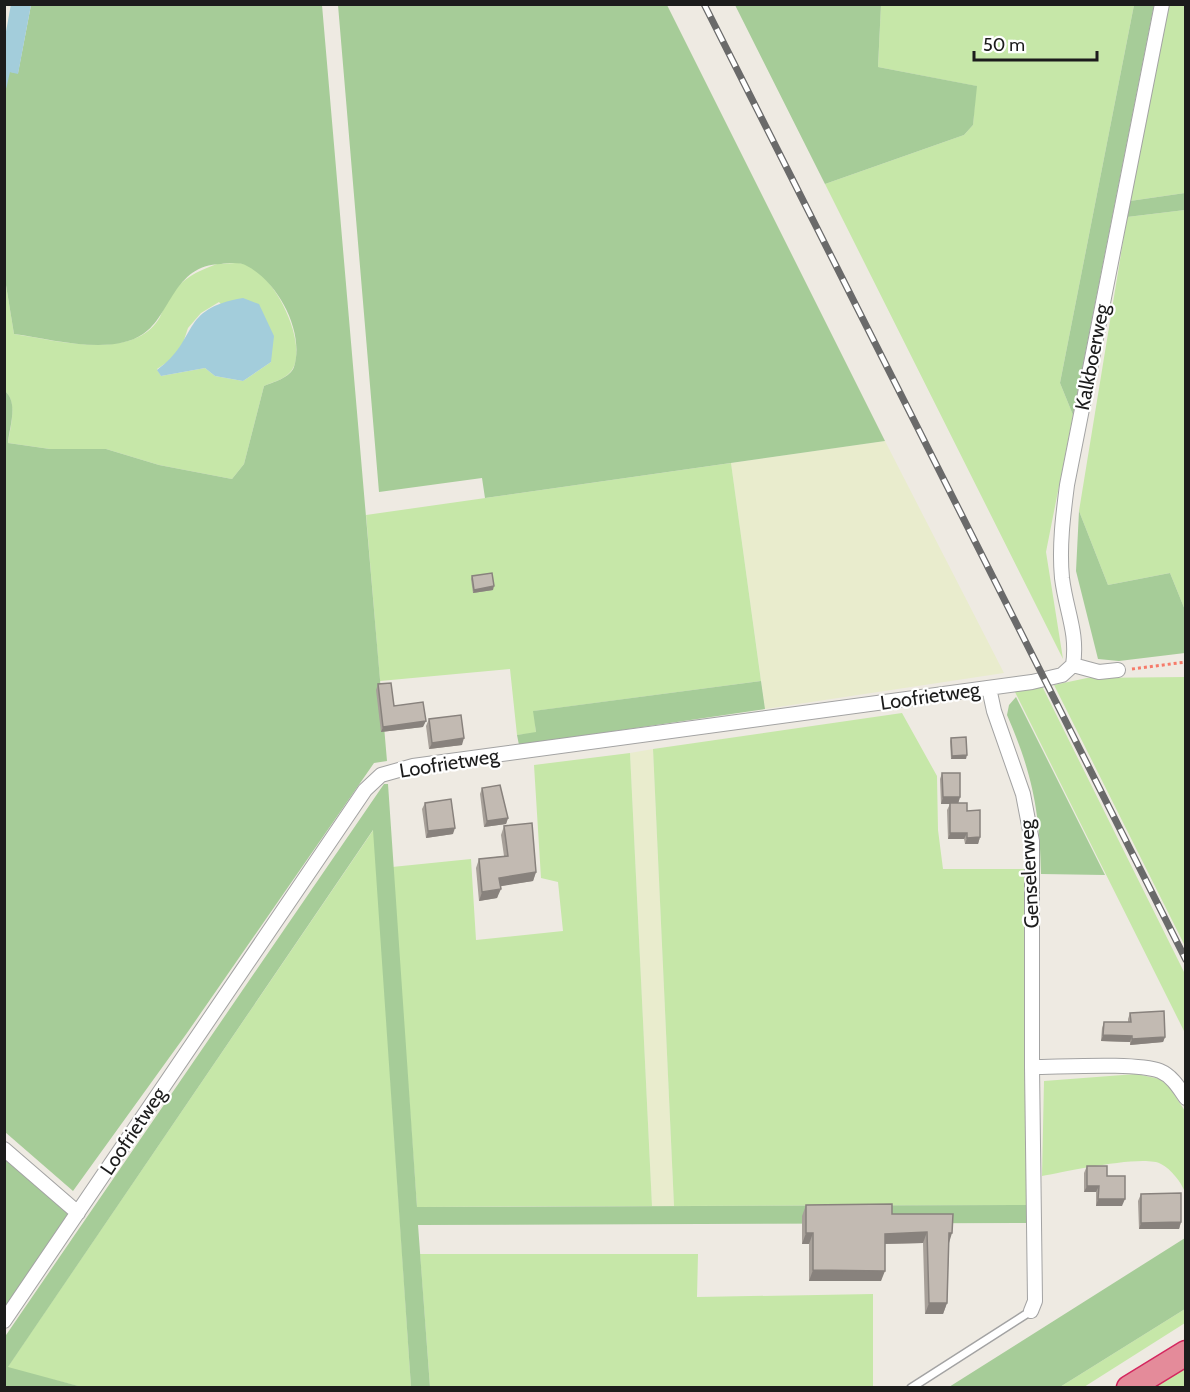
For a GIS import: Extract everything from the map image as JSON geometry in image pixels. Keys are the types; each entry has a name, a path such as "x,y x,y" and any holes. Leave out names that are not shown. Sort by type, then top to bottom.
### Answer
{"highway":[{"path":"1129,1388 1185,1353"}],"street":[{"name":"Kalkboerweg","path":"1073,665 1075,631 1067,603 1060,556 1066,485 1162,4"},
{"path":"1073,665 1099,672 1118,670"},
{"name":"Loofrietweg","path":"4,1321 365,790 381,775 413,766 1032,682 1062,675 1073,665"},
{"name":"Genselerweg","path":"989,688 994,711 1023,794 1032,841 1035,1301 1031,1311"},
{"path":"1032,1067 1136,1068 1160,1071 1175,1082 1185,1098"},
{"path":"4,1149 78,1213"}],"lane":[{"path":"911,1388 1031,1311"}],"path":[{"path":"1118,670 1185,662"}],"green space":[{"path":"31,5 322,5 387,761 374,763 187,1033 73,1191 5,1132 5,391 12,402 8,443 50,449 106,449 159,465 232,479 244,464 264,386 289,374 294,367 296,339 286,309 269,284 258,273 238,263 205,267 192,273 174,293 152,326 130,341 115,344 80,344 14,334 4,273 4,71 18,73"},
{"path":"338,5 667,5 885,441 485,498 482,478 379,492"},
{"path":"735,5 881,5 878,67 977,86 973,125 964,135 825,184"},
{"path":"881,5 1134,5 1060,383 1073,415 1046,552 1063,659 825,184 964,135 973,125 976,86 878,67"},
{"path":"1134,5 1154,5 1073,415 1060,383"},
{"path":"1167,5 1185,5 1185,193 1130,201"},
{"path":"1185,193 1185,210 1127,217 1130,201"},
{"path":"1185,210 1185,610 1170,573 1108,585 1079,511 1127,217"},
{"path":"217,264 245,264 256,270 267,281 286,311 296,344 296,358 292,370 283,378 264,386 244,464 232,479 159,465 106,449 50,449 8,443 12,408 5,391 4,273 14,334 89,345 127,341 143,334 156,323 167,301 179,285 190,276","holes":["219,302 271,362 243,381 215,376 205,368 161,376 157,369 172,359 183,343 188,328 201,313"]},
{"path":"885,441 1004,673 765,709 731,463"},
{"path":"731,463 761,681 534,711 536,733 517,735 510,669 380,681 366,515"},
{"path":"1079,511 1108,585 1170,573 1185,610 1185,653 1119,661 1098,659 1076,571"},
{"path":"1186,677 1185,946 1054,685 1087,678"},
{"path":"761,681 765,709 519,745 517,735 536,732 533,711"},
{"path":"1042,686 1185,974 1185,1033 1015,692"},
{"path":"1016,697 1105,875 1041,874 1039,831 1033,793 1023,755 1007,715 1009,705"},
{"path":"902,713 937,776 938,830 943,869 1024,869 1028,1205 674,1206 653,749"},
{"path":"653,749 674,1206 652,1206 630,753"},
{"path":"630,753 652,1206 417,1207 392,867 471,859 476,940 563,931 558,882 541,878 534,765"},
{"path":"384,784 388,784 417,1207 1028,1205 1028,1223 418,1225 430,1387 411,1387 373,830 8,1367 82,1387 5,1387 4,1338"},
{"path":"374,829 411,1387 82,1387 7,1368"},
{"path":"1136,1074 1160,1079 1170,1088 1185,1111 1185,1192 1168,1169 1152,1161 1122,1162 1042,1176 1044,1081"},
{"path":"5,1157 70,1215 5,1307"},
{"path":"1185,1238 1185,1309 1060,1387 949,1387"},
{"path":"420,1254 698,1254 697,1297 873,1294 873,1387 430,1387"},
{"path":"1185,1309 1185,1323 1084,1387 1060,1387"},
{"path":"1185,1365 1185,1387 1149,1387"}],"water":[{"path":"11,4 31,5 18,74 5,71 5,37"},
{"path":"243,298 259,304 274,336 271,362 243,381 215,376 205,368 161,376 157,370 179,347 199,317 222,303"}],"building":[{"path":"492,573 494,586 474,590 472,576"},
{"path":"391,683 394,706 423,702 426,721 383,727 378,684"},
{"path":"461,715 464,738 432,743 429,719"},
{"path":"966,737 967,755 952,756 951,738"},
{"path":"942,773 960,773 960,797 943,797"},
{"path":"500,785 508,818 487,821 482,788"},
{"path":"451,799 455,828 428,831 425,803"},
{"path":"950,803 967,803 967,811 980,810 980,837 967,838 967,833 950,833"},
{"path":"532,823 536,872 499,878 501,889 482,892 479,859 508,856 504,826"},
{"path":"1164,1011 1165,1037 1132,1039 1132,1036 1103,1035 1104,1022 1131,1022 1130,1013"},
{"path":"1087,1166 1107,1166 1107,1176 1125,1176 1125,1199 1098,1199 1099,1186 1087,1186"},
{"path":"1181,1193 1181,1222 1141,1223 1141,1194"},
{"path":"892,1204 892,1214 953,1214 952,1233 949,1233 947,1303 929,1303 927,1232 885,1234 885,1271 813,1270 813,1233 806,1233 806,1205"}],"waterway":[{"path":"4,87 9,65"}],"railway":[{"path":"704,4 1186,960"}]}
